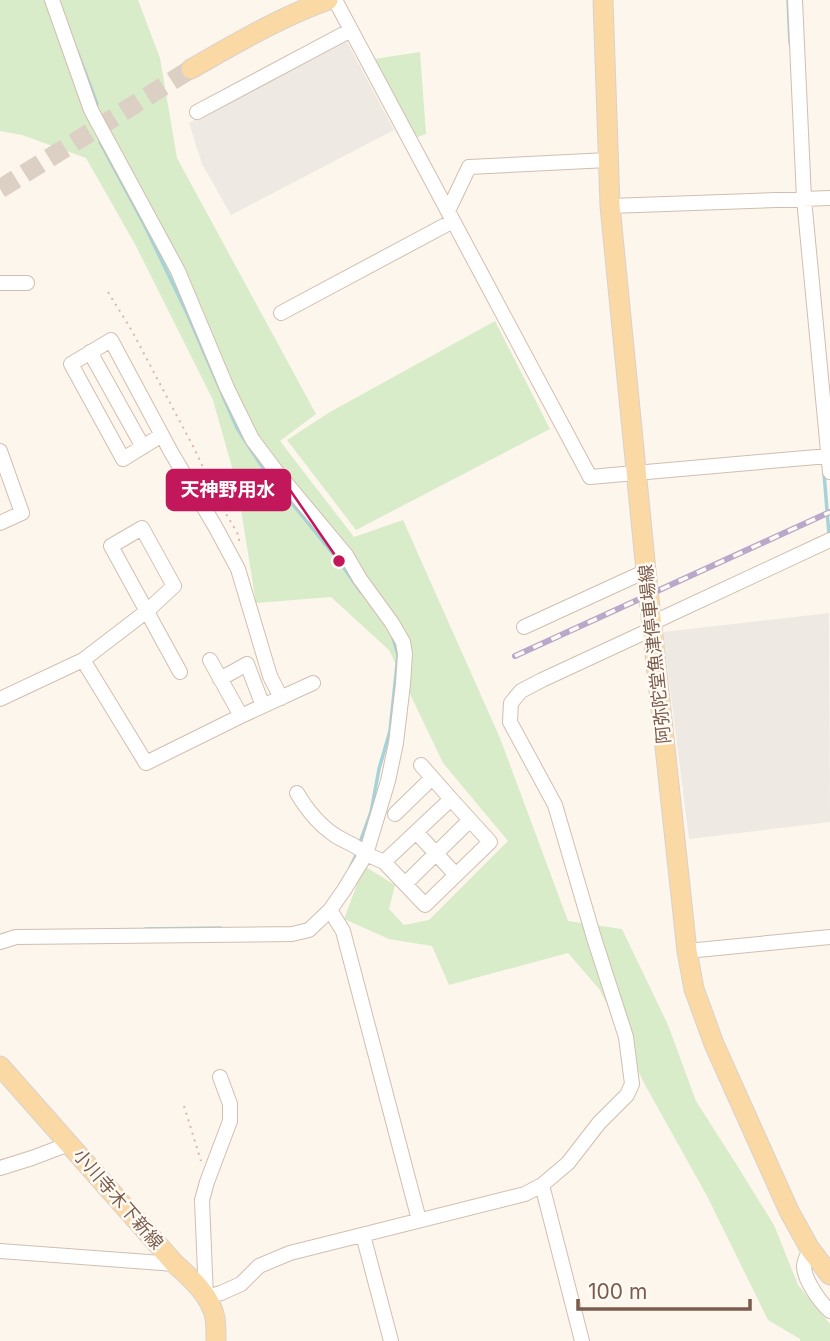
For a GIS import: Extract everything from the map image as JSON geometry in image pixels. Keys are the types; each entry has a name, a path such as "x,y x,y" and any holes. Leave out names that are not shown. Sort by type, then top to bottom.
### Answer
{"main road":[{"path":"191,69 307,7 328,0"},
{"name":"阿弥陀堂魚津停車場線","path":"603,0 610,206 687,951 694,989 713,1044 789,1211 810,1249 830,1275"},
{"name":"小川寺木下新線","path":"0,1066 206,1297 215,1316 216,1341"}],"street":[{"path":"0,942 16,937 292,934 309,930 330,911 366,854 388,781 404,684 405,654 392,623 346,555 252,439 227,388 178,271 91,110 52,0"},
{"path":"335,0 590,477 828,456"},
{"path":"795,0 804,199 830,472"},
{"path":"197,111 350,27"},
{"path":"281,313 451,216 469,167 608,160"},
{"path":"610,206 830,198"},
{"path":"0,283 27,283"},
{"path":"162,435 123,458 71,364 111,340 238,569 270,676 281,698"},
{"path":"90,352 143,447"},
{"path":"0,452 22,513 0,523"},
{"path":"0,699 83,660 147,611 174,586 142,528 111,546 147,611 180,672"},
{"path":"220,1077 230,1104 230,1122 202,1200 206,1297 241,1284 259,1266 290,1253 525,1194 542,1185 568,1163 599,1123 627,1095 632,1084 626,1037 555,806 510,722 511,703 521,691 542,680 830,540"},
{"path":"524,628 646,571"},
{"path":"83,660 146,763 313,683"},
{"path":"210,660 241,716"},
{"path":"220,679 247,664 264,706"},
{"path":"297,793 318,821 336,836 384,862 425,905 490,842 421,765"},
{"path":"395,814 432,778"},
{"path":"384,862 451,799"},
{"path":"405,884 470,820"},
{"path":"416,832 456,875"},
{"path":"330,911 343,931 419,1220"},
{"path":"687,951 830,937"},
{"path":"0,1168 69,1144"},
{"path":"542,1185 582,1341"},
{"path":"363,1235 391,1341"},
{"path":"810,1249 804,1265 810,1284 830,1311"},
{"path":"0,1251 175,1264"}],"path":[{"path":"108,292 132,331 195,450 218,500 239,536 239,546"},
{"path":"184,1107 207,1182"}],"shaded area":[{"path":"346,40 394,130 231,215 202,164 189,123"},
{"path":"829,613 830,822 689,839 663,632"}],"green space":[{"path":"0,0 138,0 160,58 177,158 316,414 280,441 354,537 403,520 500,738 568,921 622,929 668,1025 696,1101 774,1225 798,1285 830,1324 830,1341 800,1341 768,1320 707,1196 644,1083 600,990 568,953 449,985 432,946 389,939 344,919 364,866 395,885 389,909 404,925 429,920 508,841 443,763 389,650 331,597 256,603 237,485 213,400 136,246 86,158 22,135 0,131"},
{"path":"420,52 426,134 415,138 374,59"},
{"path":"495,321 550,429 356,530 287,440 330,412"}],"waterway":[{"path":"788,0 790,43"},
{"path":"77,51 97,104"},
{"path":"100,142 187,313 237,428 261,465 361,592"},
{"path":"824,473 829,535"},
{"path":"359,845 371,812 390,731 398,655 393,638"},
{"path":"350,868 357,853"},
{"path":"145,929 221,928"}],"tunnel":[{"path":"0,189 191,69"}],"railway":[{"path":"515,656 830,512"}],"place":[{"name":"天神野用水","path":"339,561"}]}
